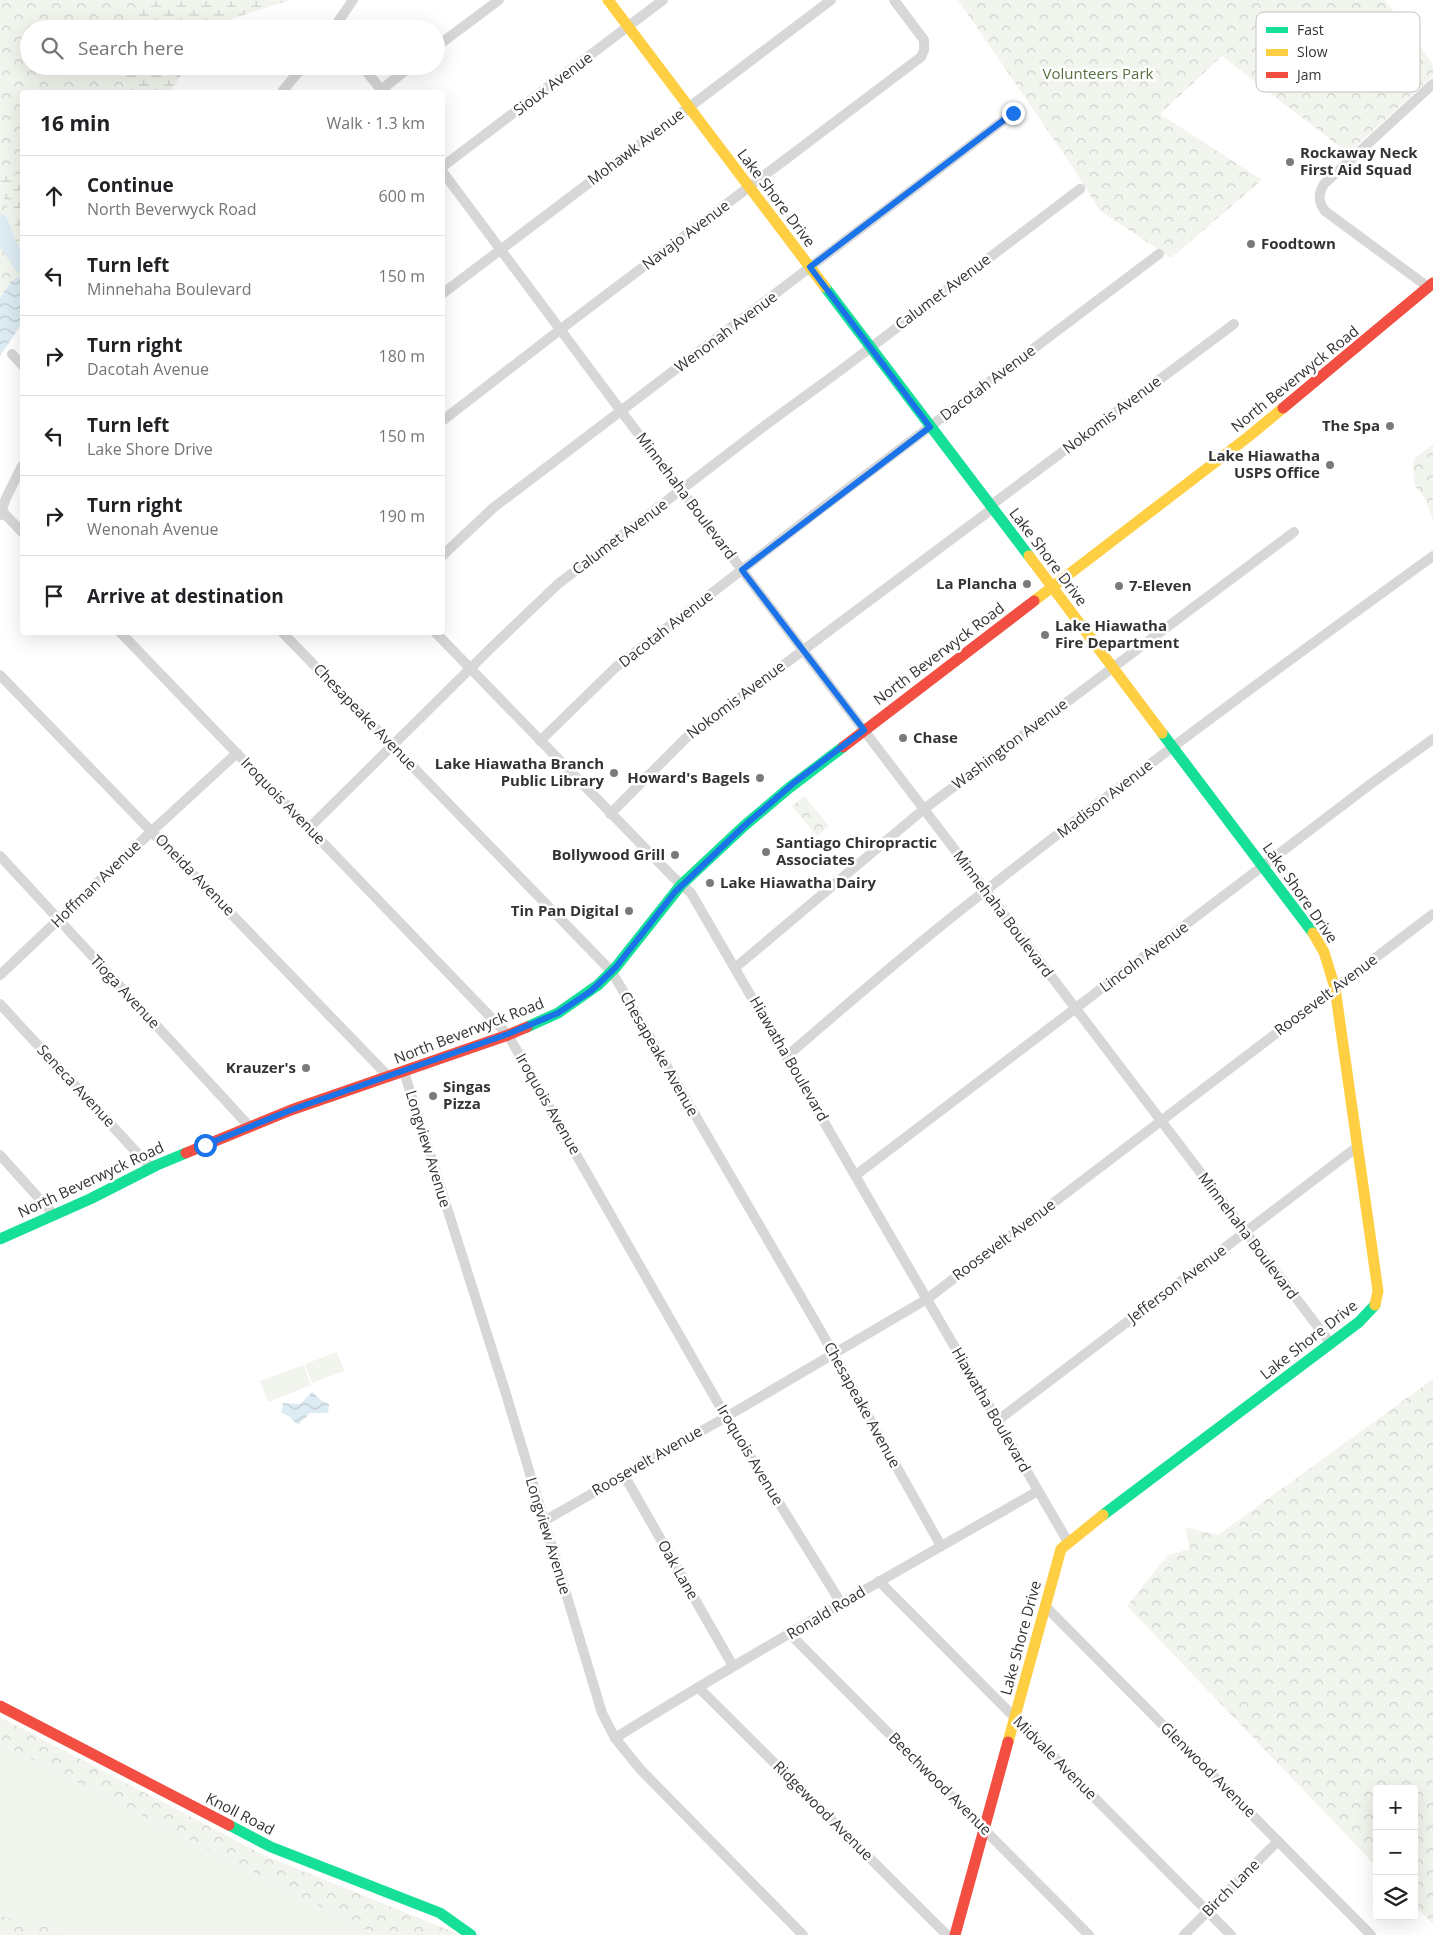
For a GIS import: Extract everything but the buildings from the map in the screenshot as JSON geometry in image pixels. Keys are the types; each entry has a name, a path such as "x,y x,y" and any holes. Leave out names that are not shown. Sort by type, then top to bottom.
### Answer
{"street":[{"path":"339,20 353,0"},
{"path":"445,40 499,0"},
{"name":"Lake Shore Drive","path":"608,0 1263,866 1320,944 1335,988 1378,1297 1374,1308 1330,1344 1061,1549 956,1935"},
{"name":"Sioux Avenue","path":"445,165 663,0"},
{"name":"Mohawk Avenue","path":"445,292 831,0"},
{"name":"Navajo Avenue","path":"445,419 560,329 921,56 925,46 922,34 894,0"},
{"path":"284,90 296,75"},
{"path":"369,75 381,90"},
{"path":"383,90 401,75"},
{"path":"1431,285 1325,211 1319,201 1324,184 1433,84"},
{"name":"Wenonah Avenue","path":"445,553 493,508 1013,113"},
{"name":"Minnehaha Boulevard","path":"445,176 621,411 1330,1344"},
{"name":"Calumet Avenue","path":"309,828 558,584 1080,189"},
{"name":"Dacotah Avenue","path":"540,741 616,667 1159,254"},
{"name":"North Beverwyck Road","path":"0,1239 90,1199 151,1168 291,1110 508,1034 558,1013 591,991 612,972 681,885 744,826 795,782 1248,437 1431,285"},
{"name":"Nokomis Avenue","path":"610,814 687,737 1234,324"},
{"path":"12,354 20,363"},
{"path":"20,470 1,513 20,530"},
{"name":"Washington Avenue","path":"736,967 924,809 1294,532"},
{"name":"Madison Avenue","path":"787,1056 948,920 1172,747 1433,556"},
{"name":"Iroquois Avenue","path":"123,635 508,1034 726,1417 841,1603"},
{"name":"Chesapeake Avenue","path":"285,635 612,972 833,1353 941,1546"},
{"name":"Hiawatha Boulevard","path":"438,635 610,814 691,893 736,967 1068,1542"},
{"name":"Oneida Avenue","path":"0,675 389,1076"},
{"name":"Lincoln Avenue","path":"856,1175 1433,739"},
{"name":"Hoffman Avenue","path":"0,975 237,753"},
{"name":"Tioga Avenue","path":"0,856 250,1127"},
{"name":"Roosevelt Avenue","path":"544,1521 927,1299 1433,914"},
{"name":"Seneca Avenue","path":"0,1004 151,1168"},
{"name":"Longview Avenue","path":"404,1072 506,1394 602,1713 615,1738 641,1770 804,1935"},
{"name":"Jefferson Avenue","path":"997,1421 1358,1147"},
{"path":"0,1155 54,1214"},
{"name":"Oak Lane","path":"624,1475 733,1666"},
{"name":"Ronald Road","path":"615,1738 733,1666 1038,1491"},
{"name":"Midvale Avenue","path":"879,1581 1231,1935"},
{"name":"Glenwood Avenue","path":"1045,1606 1371,1935"},
{"name":"Beechwood Avenue","path":"790,1634 1089,1935"},
{"name":"Ridgewood Avenue","path":"698,1687 947,1935"},
{"name":"Knoll Road","path":"0,1706 271,1847 440,1913 471,1935"},
{"name":"Birch Lane","path":"1184,1935 1278,1841"}],"green space":[{"path":"0,0 140,0 141,2 134,20 20,20 20,75 124,75 125,90 20,90 20,183 10,165 0,178"},
{"path":"140,0 291,0 230,20 133,20"},
{"name":"Volunteers Park","path":"958,0 1385,0 1394,12 1256,12 1256,82 1222,56 1160,114 1262,180 1171,258 1099,210 1074,169"},
{"name":"Volunteers Park","path":"1420,47 1433,64 1433,76 1420,88"},
{"path":"124,75 181,75 171,90 125,90"},
{"name":"Volunteers Park","path":"1269,92 1415,92 1348,153"},
{"path":"10,165 20,183 20,238 0,188 0,178"},
{"path":"0,188 20,238 20,275 11,281 0,298"},
{"path":"1433,444 1433,521 1427,502 1415,486 1413,469 1414,459"},
{"path":"804,796 829,826 817,836 792,806"},
{"path":"337,1352 344,1371 312,1383 305,1364"},
{"path":"304,1365 311,1385 268,1402 260,1381"},
{"path":"1433,1379 1433,1924 1418,1909 1418,1785 1373,1785 1373,1863 1127,1606 1168,1555 1190,1549 1185,1527 1218,1535"},
{"path":"0,1717 266,1856 458,1935 376,1935 0,1743"},
{"path":"0,1743 376,1935 82,1935 0,1916"},
{"path":"1,1916 82,1935 0,1935"}],"water":[{"path":"20,275 20,326 0,356 0,298 11,281"},
{"path":"312,1392 322,1401 329,1404 328,1413 310,1413 298,1425 289,1416 281,1413 283,1403 300,1404"}],"waterway":[{"path":"0,222 8,244 20,263"}],"traffic: fast":[{"path":"825,287 1029,556"},
{"path":"1162,733 1313,933"},
{"path":"527,1027 558,1013 598,985 616,967 681,885 744,826 789,788 843,747"},
{"path":"0,1239 186,1153"},
{"path":"1103,1515 1359,1322 1375,1305"},
{"path":"229,1825 271,1847 440,1913 471,1935"}],"traffic: slow":[{"path":"608,0 825,287"},
{"path":"1034,601 1283,408"},
{"path":"1029,556 1162,733"},
{"path":"1313,933 1324,952 1335,988 1378,1291 1375,1305"},
{"path":"1008,1742 1061,1549 1103,1515"}],"traffic: jam":[{"path":"1283,408 1433,283"},
{"path":"843,747 1034,601"},
{"path":"186,1153 291,1110 527,1027"},
{"path":"0,1706 229,1825"},
{"path":"955,1935 1008,1742"}],"place":[{"name":"Rockaway Neck First Aid Squad","path":"1290,162"},
{"name":"Foodtown","path":"1251,244"},
{"name":"The Spa","path":"1390,426"},
{"name":"Lake Hiawatha USPS Office","path":"1330,465"},
{"name":"La Plancha","path":"1027,584"},
{"name":"7-Eleven","path":"1119,586"},
{"name":"Lake Hiawatha Fire Department","path":"1045,635"},
{"name":"Chase","path":"903,738"},
{"name":"Lake Hiawatha Branch Public Library","path":"614,773"},
{"name":"Howard's Bagels","path":"760,778"},
{"name":"Santiago Chiropractic Associates","path":"766,852"},
{"name":"Bollywood Grill","path":"675,855"},
{"name":"Lake Hiawatha Dairy","path":"710,883"},
{"name":"Tin Pan Digital","path":"629,911"},
{"name":"Krauzer's","path":"306,1068"},
{"name":"Singas Pizza","path":"433,1096"}],"route":[{"path":"205,1145 291,1110 404,1072 537,1023 579,1000 616,967 675,892 692,874 795,782 864,730 742,570 930,427 810,267 1013,113"}]}
